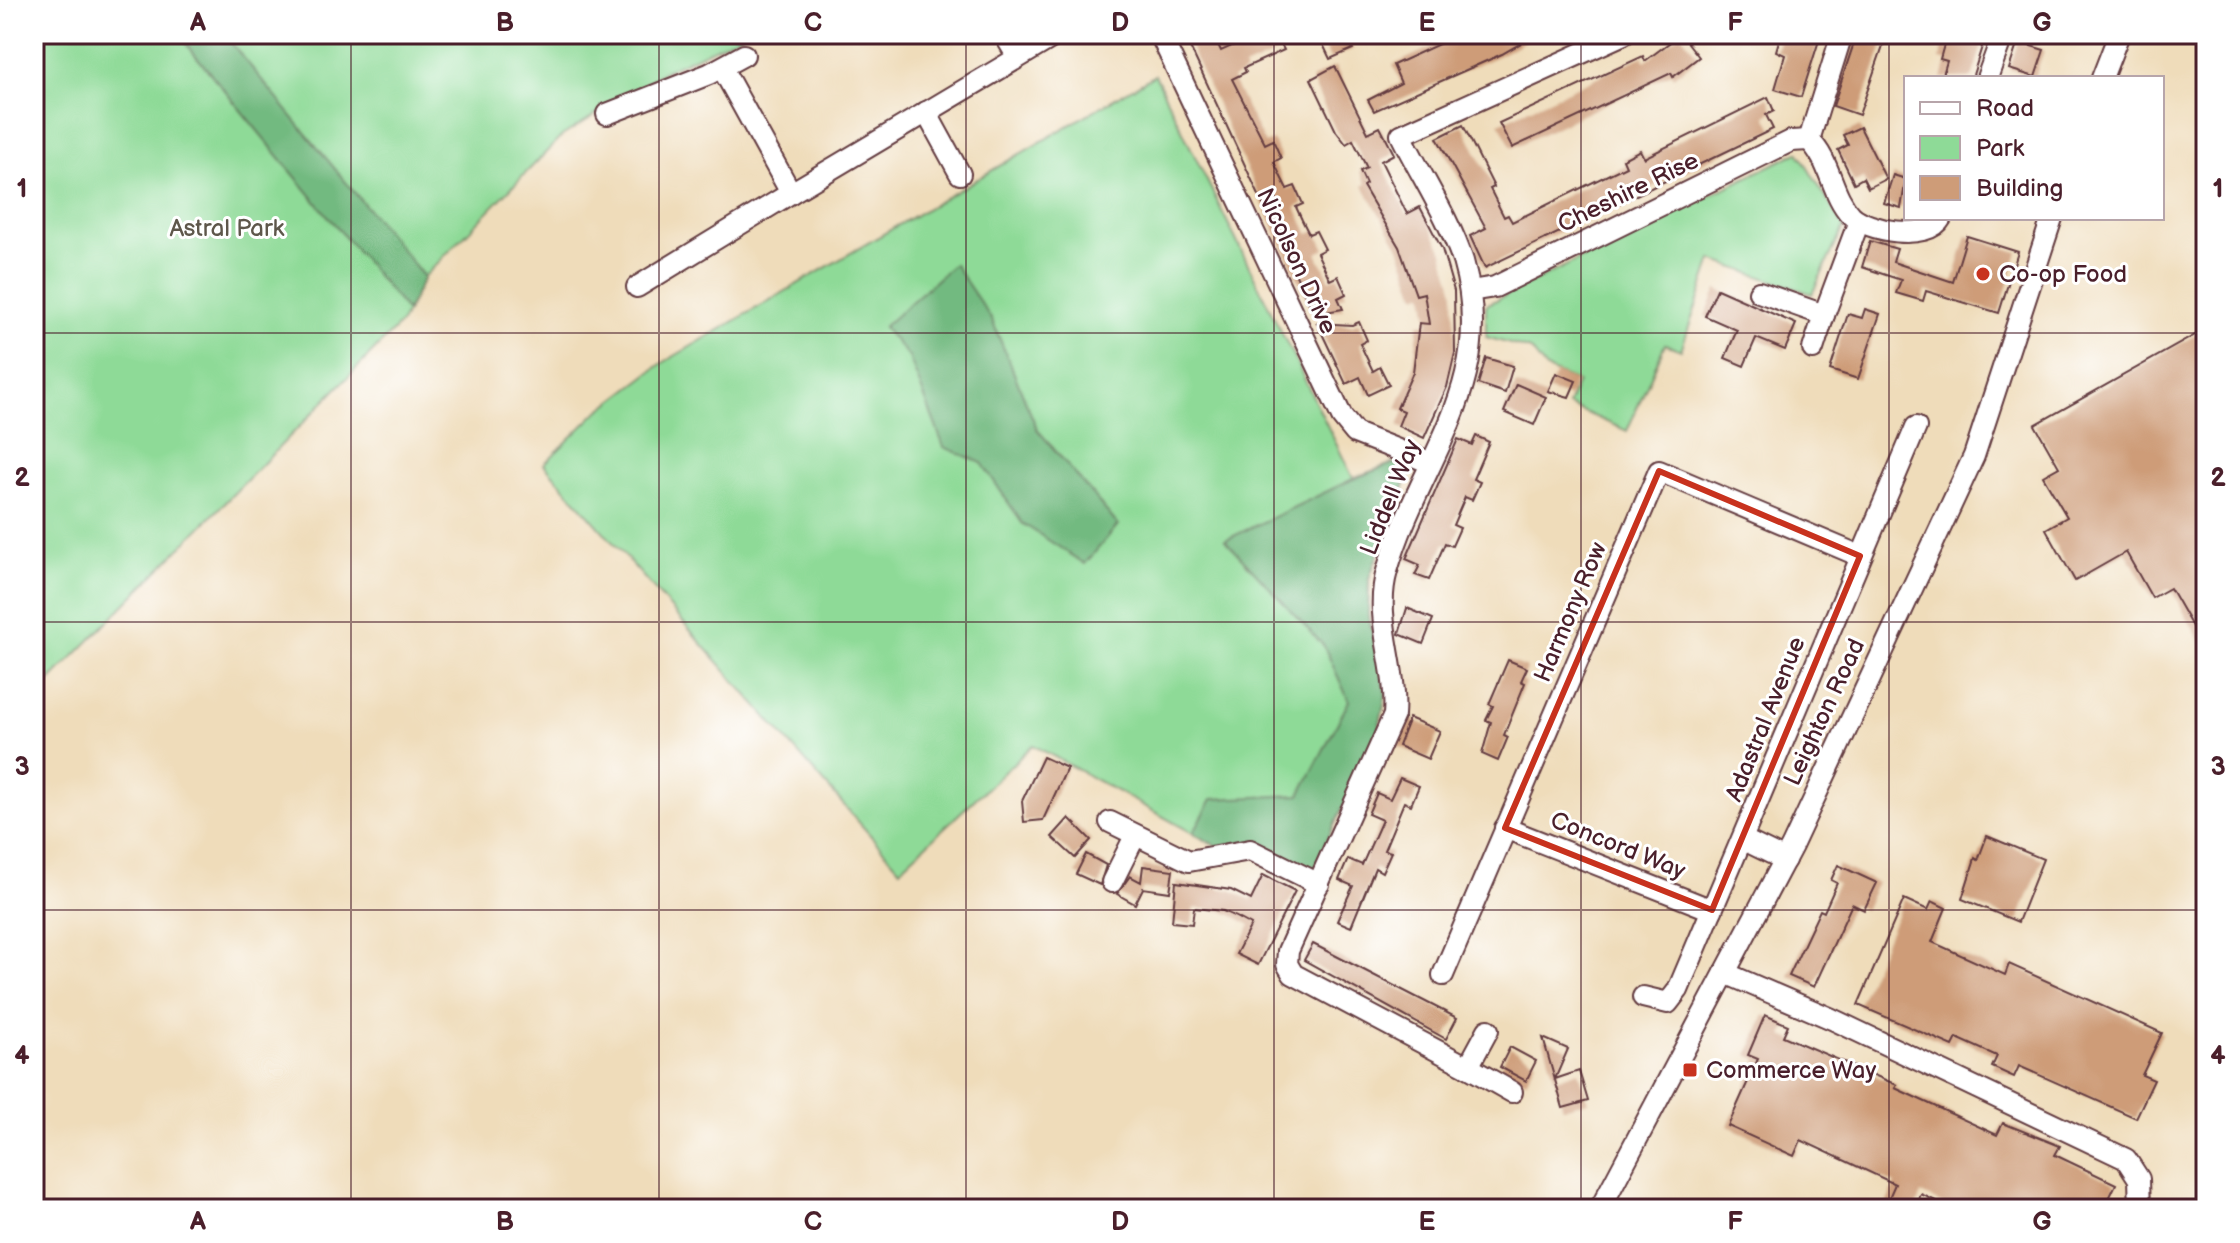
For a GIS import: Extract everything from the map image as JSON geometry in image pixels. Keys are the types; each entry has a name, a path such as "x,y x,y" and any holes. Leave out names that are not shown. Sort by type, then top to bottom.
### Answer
{"street":[{"path":"1004,34 1017,56"},
{"path":"637,287 1058,34"},
{"name":"Nicolson Drive","path":"1160,34 1342,417 1355,433 1431,463"},
{"name":"Liddell Way","path":"1512,1092 1293,974 1287,964 1288,951 1394,715 1396,688 1381,609 1387,572 1469,375 1475,327 1461,257 1401,135 1624,34"},
{"path":"1842,34 1809,140 1822,153 1848,212 1859,221 1909,233 1931,228 1939,220"},
{"path":"1988,76 2003,34"},
{"path":"2103,76 2119,34"},
{"path":"607,114 722,68 744,55"},
{"path":"722,68 791,193"},
{"path":"926,112 960,174"},
{"name":"Cheshire Rise","path":"1470,291 1495,287 1791,141 1809,140"},
{"name":"Leighton Road","path":"1600,1209 1785,860 1974,456 2051,220"},
{"path":"1813,349 1859,221"},
{"path":"1759,292 1824,315"},
{"name":"Adastral Avenue","path":"1643,997 1659,1004 1668,1003 1674,997 1744,840 1916,427"},
{"name":"Harmony Row","path":"1443,975 1659,471 1860,556"},
{"path":"1110,822 1189,861 1250,850 1319,884"},
{"name":"Concord Way","path":"1505,828 1712,910"},
{"path":"1112,882 1135,836"},
{"path":"1744,840 1785,860"},
{"path":"1725,973 1832,1019 2126,1159 2139,1179 2140,1209"},
{"path":"1468,1067 1488,1030"}],"highlighted area":[{"path":"1659,471 1860,556 1712,910 1505,828"}],"green space":[{"name":"Astral Park","path":"34,34 744,34 665,71 562,136 424,277 401,323 34,697"},
{"path":"178,34 224,34 424,277 407,312"},
{"path":"1155,75 1353,478 1394,463 1410,471 1369,578 1368,615 1386,695 1312,872 1257,841 1218,847 1033,745 900,869 544,464 595,414 661,364"},
{"path":"1798,152 1844,227 1812,294 1712,260 1681,350 1665,344 1627,431 1568,405 1578,382 1546,369 1531,350 1486,337 1486,305"},
{"path":"954,264 992,320 1037,429 1118,525 1085,564 1022,523 982,463 944,447 909,357 883,327"},
{"path":"1394,463 1410,471 1369,578 1368,615 1386,695 1378,733 1312,872 1257,841 1218,847 1193,833 1212,799 1300,795 1349,701 1324,646 1225,540 1353,479"}],"building":[{"path":"1184,34 1213,34 1221,51 1258,34 1276,34 1284,50 1244,68 1246,72 1232,79 1265,144 1273,140 1281,158 1274,162 1280,175 1287,189 1295,186 1303,204 1296,207 1302,220 1309,234 1316,231 1325,249 1317,253 1330,280 1338,276 1346,294 1338,298 1343,309 1314,314"},
{"path":"1318,34 1346,34 1353,49 1330,59"},
{"path":"1475,34 1537,34 1502,54 1374,111 1368,100 1401,83 1393,65 1454,37 1457,43"},
{"path":"1681,34 1699,57 1673,77 1671,73 1512,148 1499,123 1643,56 1645,61"},
{"path":"1781,34 1821,34 1801,97 1775,89 1785,55 1776,51"},
{"path":"1857,34 1887,34 1859,115 1833,106"},
{"path":"1947,34 1986,34 1973,76 1943,76 1947,61 1940,59"},
{"path":"2018,42 2044,50 2035,76 2009,69"},
{"path":"1335,66 1368,133 1380,127 1394,154 1381,161 1407,214 1420,207 1442,249 1454,291 1455,353 1447,387 1424,438 1398,426 1404,411 1397,408 1413,372 1419,323 1429,324 1424,293 1416,295 1399,247 1363,186 1366,184 1360,171 1367,168 1353,140 1346,144 1336,131 1311,79"},
{"path":"1768,97 1774,111 1766,115 1773,129 1485,268 1470,236 1486,228 1437,138 1463,125 1494,187 1490,189 1504,217 1508,215 1512,222 1626,166 1623,159 1640,150 1644,158"},
{"path":"1860,127 1886,179 1868,188 1863,178 1854,183 1838,150 1848,145 1843,135"},
{"path":"1893,175 1904,178 1901,208 1884,203"},
{"name":"Co-op Food","path":"1967,236 2018,252 1999,313 1926,291 1923,301 1896,293 1901,280 1862,267 1870,241 1897,249 1893,262 1953,282"},
{"path":"1717,289 1796,324 1785,350 1756,338 1744,366 1725,358 1737,330 1705,316"},
{"path":"1865,309 1880,314 1858,379 1830,370 1848,314 1862,318"},
{"path":"1359,322 1367,340 1360,344 1373,371 1380,367 1389,385 1368,395 1360,377 1346,384 1317,323 1352,325"},
{"path":"2206,329 2206,651 2170,588 2152,598 2126,552 2075,581 2046,529 2067,517 2043,476 2059,467 2035,425"},
{"path":"1486,358 1513,366 1505,393 1478,384"},
{"path":"1556,373 1576,381 1569,397 1548,391"},
{"path":"1516,384 1546,397 1534,425 1504,412"},
{"path":"1476,436 1489,442 1473,479 1480,482 1472,500 1465,497 1453,525 1460,528 1452,546 1445,543 1429,580 1415,575 1420,565 1406,559 1458,439 1472,445"},
{"path":"1407,608 1433,619 1423,644 1399,634"},
{"path":"1508,660 1527,668 1521,681 1525,683 1504,735 1508,737 1498,761 1482,754 1491,722 1486,720 1493,706 1489,704"},
{"path":"1409,718 1440,731 1428,759 1398,746"},
{"path":"1043,757 1067,768 1043,820 1024,822 1022,801"},
{"path":"1400,778 1419,786 1411,805 1404,802 1384,850 1391,852 1382,872 1375,868 1351,927 1337,921 1353,886 1339,880 1348,859 1362,865 1382,820 1368,814 1377,793 1390,799"},
{"path":"1069,818 1091,840 1075,858 1052,837"},
{"path":"1987,836 2043,859 2018,922 1962,899 1975,858 1978,860"},
{"path":"1086,854 1106,865 1100,885 1076,874"},
{"path":"1838,865 1877,883 1864,910 1852,904 1814,987 1789,976 1820,910 1824,912 1837,883 1831,880"},
{"path":"1143,866 1173,870 1170,892 1143,888 1135,904 1117,894 1130,876 1141,882"},
{"path":"1263,875 1295,891 1258,965 1236,954 1251,925 1236,917 1223,911 1194,908 1192,924 1172,922 1176,882 1231,890 1251,900"},
{"path":"1904,899 1928,910 1932,901 1946,908 1932,942 2005,975 2009,964 2162,1033 2142,1075 2154,1080 2136,1118 2019,1066 2014,1077 1992,1067 1997,1056 1957,1038 1953,1046 1858,1005"},
{"path":"1313,944 1457,1018 1446,1039 1304,960"},
{"path":"1765,1015 1788,1025 1783,1036 1897,1085 1895,1088 1997,1135 2003,1123 2060,1146 2055,1155 2116,1184 2104,1209 1953,1209 1921,1194 1915,1209 1884,1209 1895,1184 1801,1140 1794,1156 1728,1126 1758,1059 1748,1055"},
{"path":"1543,1038 1568,1049 1555,1079 1579,1071 1588,1101 1563,1108"},
{"path":"1510,1047 1536,1061 1526,1081 1500,1067"}],"place":[{"name":"Co-op Food","path":"1983,274"},
{"name":"Commerce Way","path":"1690,1070"}]}
